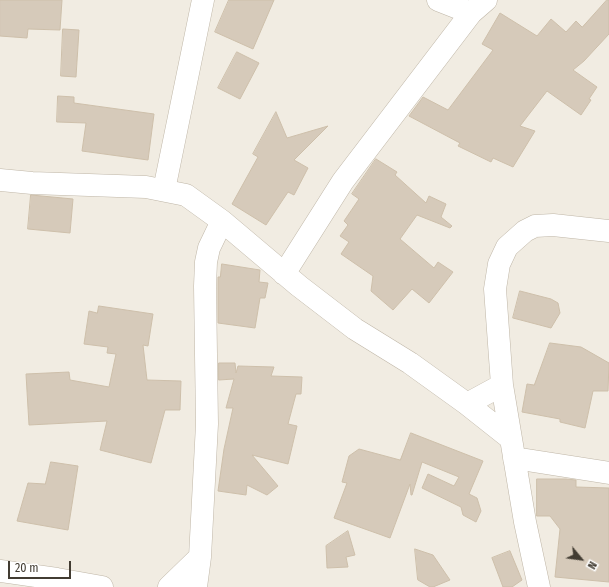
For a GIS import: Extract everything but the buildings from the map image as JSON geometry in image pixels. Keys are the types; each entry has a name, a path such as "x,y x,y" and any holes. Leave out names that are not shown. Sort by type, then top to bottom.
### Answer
{"street":[{"path":"164,190 203,0"},
{"path":"284,274 343,181 478,7 438,0"},
{"path":"0,180 32,183 146,187 186,195 229,227 284,274 355,329 410,363 468,404 510,438"},
{"path":"539,587 525,522 502,385 495,289 499,264 507,247 525,231 535,226 553,225 609,231"},
{"path":"196,587 200,557 207,424 206,262 212,241 229,227"},
{"path":"468,404 502,385"},
{"path":"514,458 609,473"},
{"path":"169,587 200,557"},
{"path":"0,571 102,587"}]}
